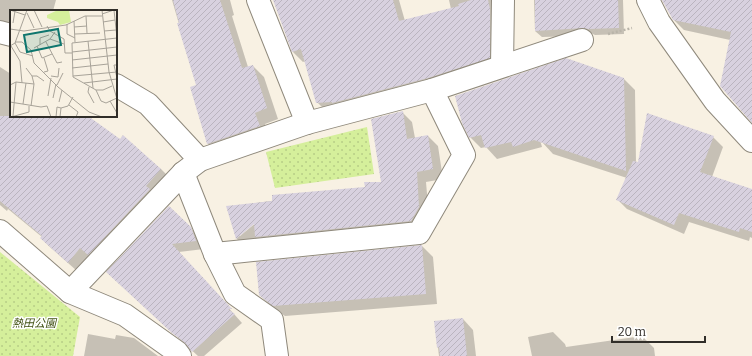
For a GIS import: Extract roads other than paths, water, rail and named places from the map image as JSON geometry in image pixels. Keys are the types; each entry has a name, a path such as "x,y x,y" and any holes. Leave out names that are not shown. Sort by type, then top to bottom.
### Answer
{"street":[{"path":"258,0 307,123"},
{"path":"502,66 504,0"},
{"path":"648,0 659,22 715,101 752,141"},
{"path":"0,32 10,35"},
{"path":"70,292 192,166 307,123 432,90 582,40"},
{"path":"117,86 148,104 192,166 215,254 235,294 272,320 277,356"},
{"path":"215,254 419,233 464,155 432,90"},
{"path":"0,231 70,292 125,315 177,352 180,356"}],"park label":[{"name":"熱田公園","path":"34,323"}]}
